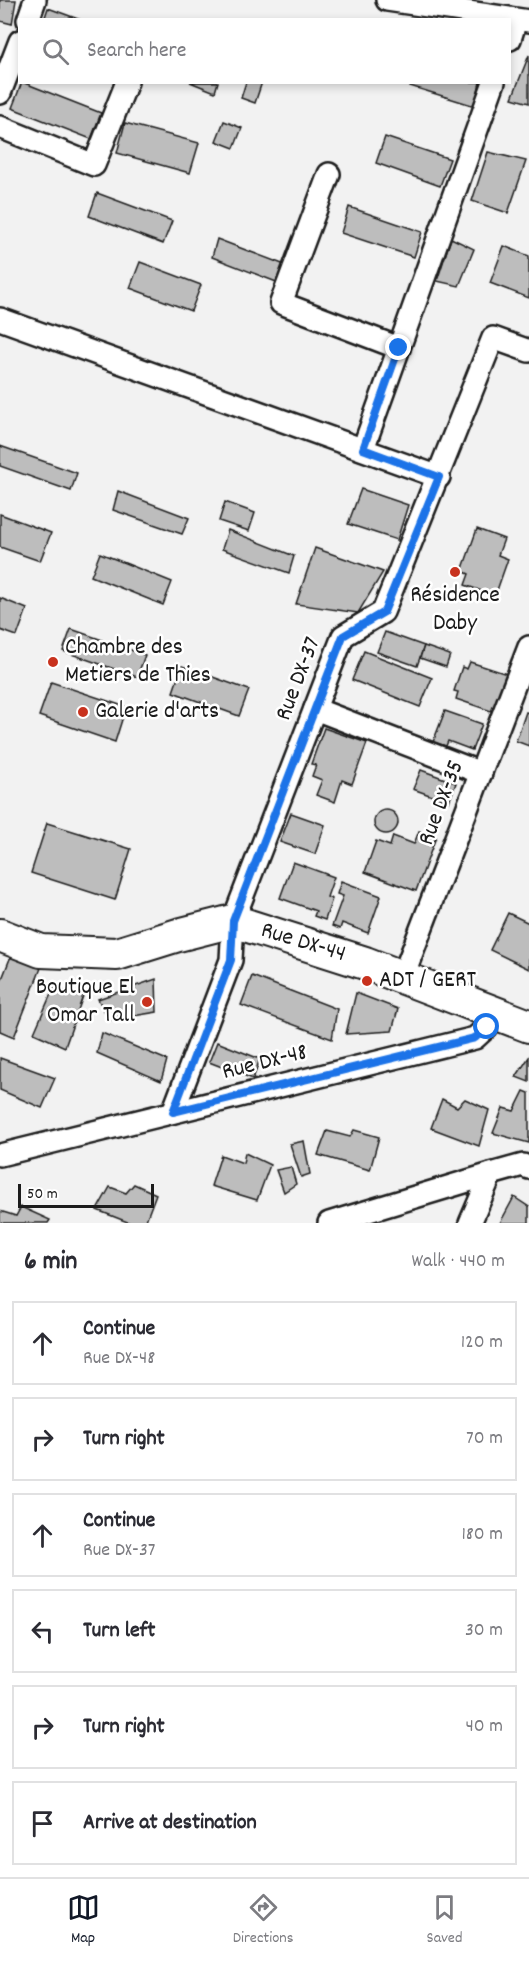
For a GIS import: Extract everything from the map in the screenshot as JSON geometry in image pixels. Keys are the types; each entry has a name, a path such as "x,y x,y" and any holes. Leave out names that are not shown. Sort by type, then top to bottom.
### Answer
{"street":[{"path":"29,18 35,0"},
{"path":"387,0 478,18"},
{"path":"0,93 18,47"},
{"path":"0,127 94,165 126,84"},
{"path":"363,449 493,84"},
{"path":"329,174 281,303 399,348"},
{"path":"0,319 439,477"},
{"name":"Rue DX-37","path":"173,1112 231,960 233,921 343,636 384,612 493,338 529,351"},
{"name":"Rue DX-35","path":"403,976 529,647"},
{"path":"315,709 481,773"},
{"name":"Rue DX-44","path":"0,935 41,951 117,954 233,921 403,976 529,1026"},
{"name":"Rue DX-48","path":"0,1155 475,1038 487,1027 494,1012"},
{"path":"329,1223 491,1174 523,1166 529,1168"},
{"path":"470,1223 491,1174"}],"building":[{"path":"0,0 16,0 12,24 0,21"},
{"path":"48,8 76,18 45,18"},
{"path":"529,55 529,103 512,98"},
{"path":"21,84 27,84 101,113 91,139 12,108"},
{"path":"195,84 217,84 215,92"},
{"path":"245,84 261,84 255,103 241,98"},
{"path":"410,84 480,84 475,106 410,86"},
{"path":"224,121 242,128 234,148 216,141"},
{"path":"125,123 199,143 190,173 117,153"},
{"path":"385,137 450,159 440,186 376,163"},
{"path":"488,152 526,161 508,213 472,201"},
{"path":"97,193 172,221 163,244 89,216"},
{"path":"349,207 422,232 414,257 341,233"},
{"path":"451,238 474,249 459,286 437,281"},
{"path":"217,239 285,265 279,283 212,257"},
{"path":"504,246 529,256 529,298 490,283"},
{"path":"140,262 201,285 191,311 130,288"},
{"path":"0,446 77,473 71,491 0,466"},
{"path":"361,489 408,505 397,540 348,524"},
{"path":"118,491 189,518 182,534 113,510"},
{"path":"225,502 255,513 249,531 219,521"},
{"path":"0,514 51,533 40,561 0,547"},
{"path":"477,529 504,539 498,555 508,559 495,596 465,585 469,574 462,571"},
{"path":"228,530 294,556 289,573 222,549"},
{"path":"315,548 383,572 358,613 296,604"},
{"path":"100,553 172,582 163,605 91,576"},
{"path":"0,598 27,609 17,636 0,630"},
{"path":"71,629 145,655 137,677 63,651"},
{"path":"385,632 424,646 417,666 377,652"},
{"path":"424,646 450,655 446,667 420,658"},
{"path":"364,651 432,678 420,707 352,680"},
{"path":"470,662 507,674 494,712 456,699 458,692 454,691 462,667 467,669"},
{"path":"182,666 249,690 239,716 173,692"},
{"name":"Galerie d'arts","path":"51,682 126,707 115,742 39,716"},
{"path":"445,711 482,724 472,750 448,741 446,746 433,742"},
{"path":"526,712 529,713 529,746 516,741"},
{"path":"324,728 367,743 352,784 342,780 335,802 316,795 322,780 312,776 316,765 311,764"},
{"path":"421,770 456,783 449,802 413,789"},
{"path":"386,810 395,813 398,822 395,831 386,834 377,831 374,822 377,813"},
{"path":"291,813 325,825 315,854 280,842"},
{"path":"47,823 131,849 115,900 31,873"},
{"path":"419,831 436,837 416,891 365,872 376,841 390,846 393,836 414,844"},
{"path":"293,862 334,877 327,897 332,899 325,920 314,916 316,911 280,898"},
{"path":"341,881 381,896 368,933 342,923 340,929 332,926 343,896 337,894"},
{"path":"508,913 529,923 529,969 490,950"},
{"path":"11,956 41,968 14,1037 0,1031 0,984"},
{"path":"252,976 337,1009 332,1039 241,1005"},
{"path":"156,979 157,1012 109,1020 98,999"},
{"path":"54,987 83,996 65,1047 34,1033"},
{"path":"356,993 398,1009 392,1031 346,1034"},
{"path":"102,1033 167,1060 161,1081 97,1053"},
{"path":"217,1042 260,1059 253,1079 209,1062"},
{"path":"529,1057 529,1082 516,1077"},
{"path":"0,1058 55,1078 42,1108 0,1090"},
{"path":"524,1091 529,1093 529,1143 493,1133 503,1108 514,1111"},
{"path":"442,1099 457,1107 465,1099 489,1110 479,1146 431,1128"},
{"path":"354,1130 379,1137 370,1170 318,1155 327,1131 350,1137"},
{"path":"304,1141 310,1174 301,1177 290,1144"},
{"path":"245,1153 270,1165 257,1200 211,1186 221,1155 243,1163"},
{"path":"291,1167 296,1184 284,1192 276,1170"},
{"path":"134,1184 156,1194 145,1223 130,1223 97,1210 110,1187 126,1193"},
{"path":"514,1197 529,1207 529,1223 500,1223"},
{"path":"21,1207 50,1220 48,1223 0,1223 0,1211 16,1216"}],"place":[{"name":"Résidence Daby","path":"455,572"},
{"name":"Chambre des Metiers de Thies","path":"53,662"},
{"name":"Galerie d'arts","path":"83,712"},
{"name":"ADT / GERT","path":"367,981"},
{"name":"Boutique El Omar Tall","path":"147,1002"}],"route":[{"path":"399,348 363,449 439,477 384,612 343,636 233,921 231,960 173,1112 475,1038 487,1027"}]}
